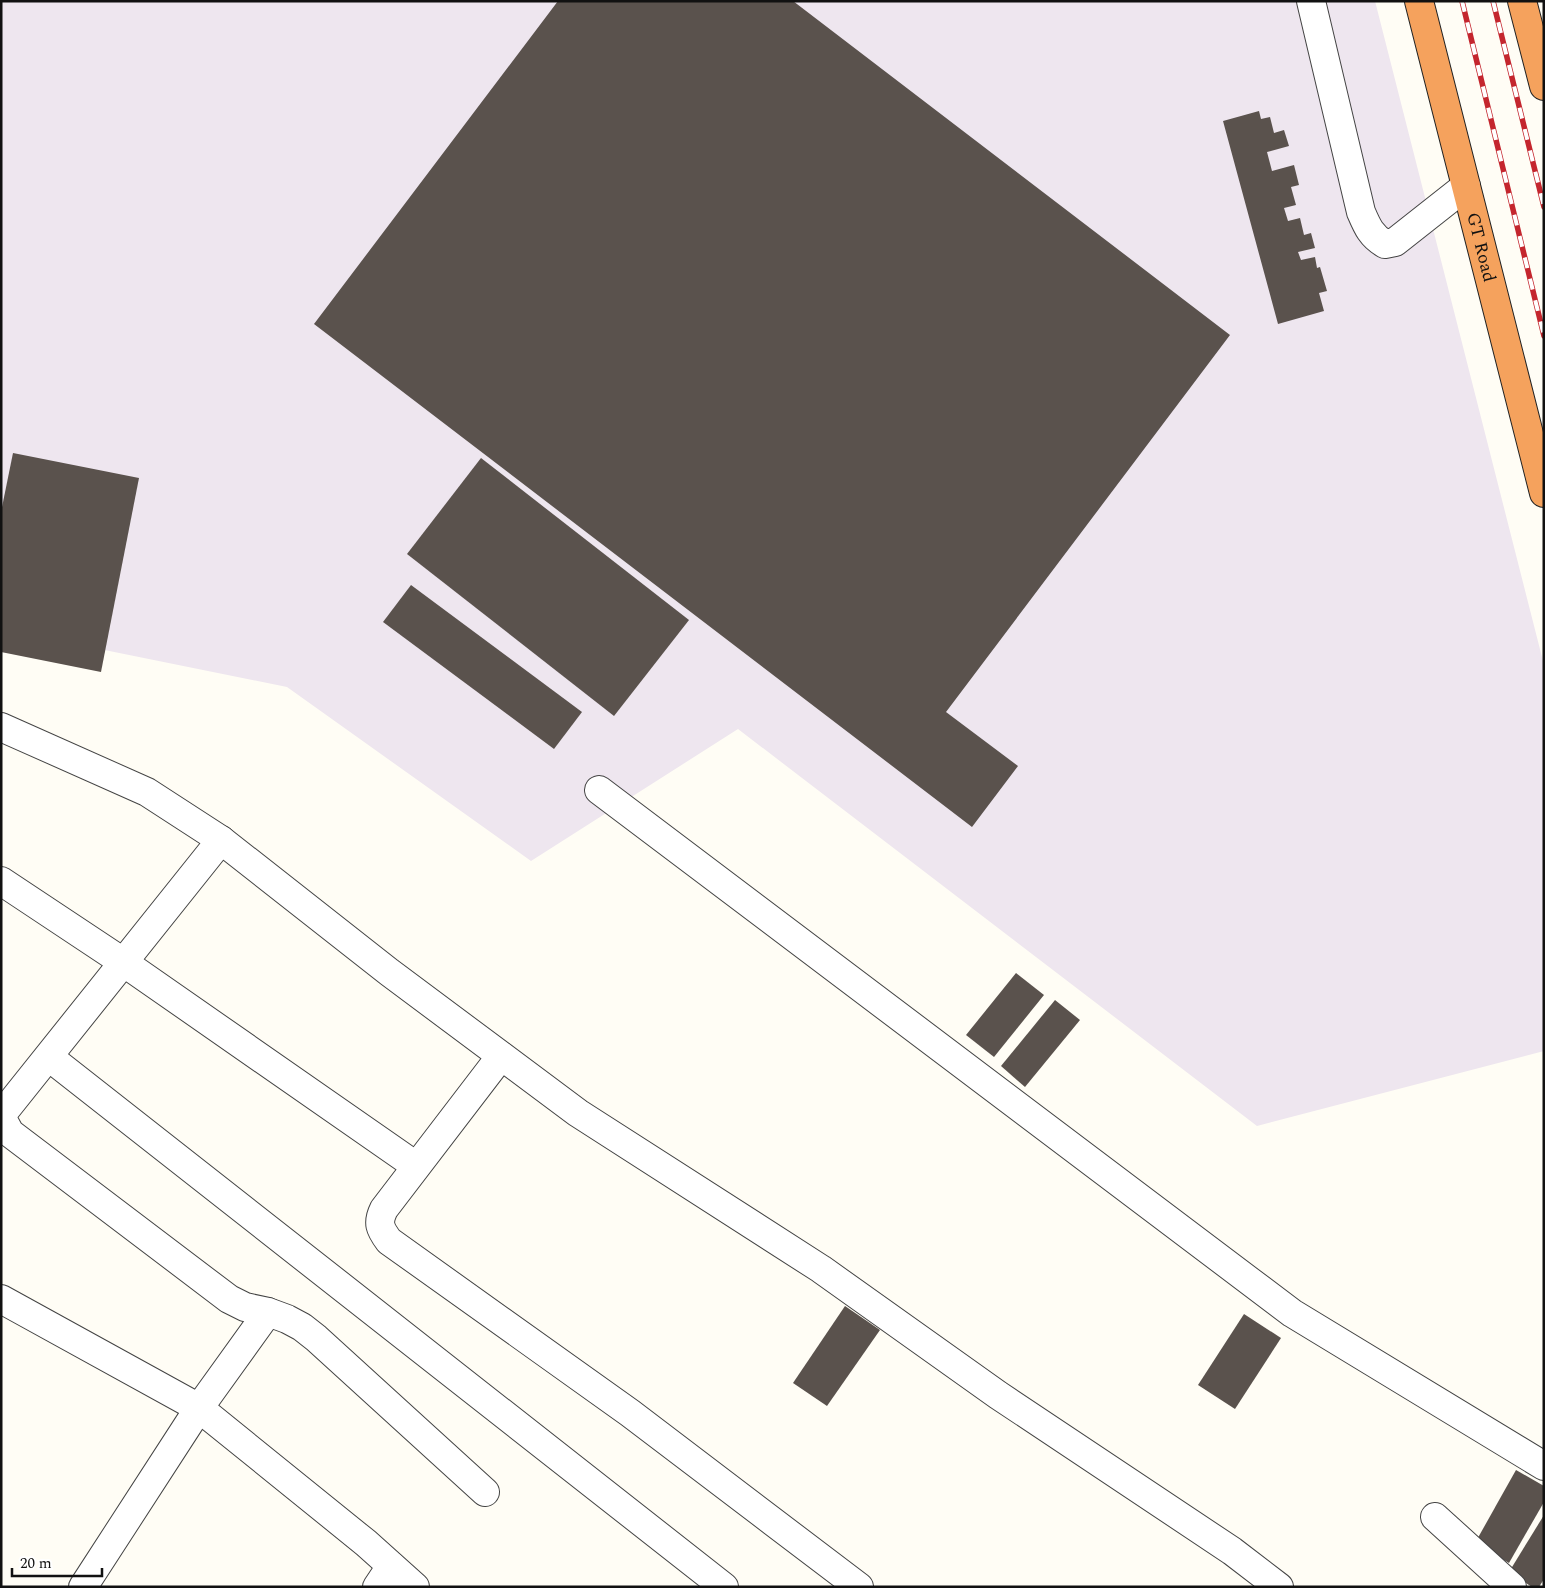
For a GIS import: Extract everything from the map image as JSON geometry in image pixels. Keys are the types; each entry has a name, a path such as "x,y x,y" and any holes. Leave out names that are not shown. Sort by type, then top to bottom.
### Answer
{"highway":[{"name":"GT Road","path":"1419,1 1544,493"},
{"path":"1522,1 1544,86"}],"street":[{"path":"1311,1 1360,212 1369,231 1376,239 1385,244 1395,242 1466,186"},
{"path":"1,727 146,792 221,840 389,972 578,1113 821,1269 1006,1401 1232,1551 1279,1587"},
{"path":"599,790 1292,1312 1544,1466"},
{"path":"221,840 3,1113 4,1122 10,1133 229,1299 245,1307 268,1312 287,1319 302,1327 485,1492"},
{"path":"1,881 124,962 416,1166"},
{"path":"502,1056 384,1208 379,1218 381,1231 388,1241 630,1413 859,1587"},
{"path":"49,1057 724,1587"},
{"path":"1,1299 199,1408 366,1543 384,1576 415,1587"},
{"path":"83,1587 199,1408 268,1312"},
{"path":"1435,1516 1512,1587"}],"shaded area":[{"path":"1,1 1375,1 1544,665 1544,1051 1257,1126 738,729 531,861 287,687 1,629"}],"building":[{"path":"558,1 793,1 1230,335 946,712 1018,766 972,827 314,324"},
{"path":"1259,111 1261,119 1270,117 1274,133 1284,130 1289,146 1267,152 1272,171 1294,165 1299,185 1291,187 1296,205 1284,208 1288,221 1300,218 1304,235 1311,233 1315,248 1298,252 1301,260 1315,257 1317,268 1320,267 1327,291 1319,293 1324,311 1278,324 1223,121"},
{"path":"13,453 139,478 101,672 1,652 1,512"},
{"path":"481,458 689,620 614,716 407,554"},
{"path":"411,585 582,712 554,749 383,622"},
{"path":"1016,973 1044,995 994,1057 966,1035"},
{"path":"1055,1000 1080,1020 1025,1087 1001,1066"},
{"path":"845,1306 880,1330 827,1406 793,1383"},
{"path":"1244,1314 1281,1338 1235,1409 1198,1385"},
{"path":"1516,1470 1544,1486 1544,1502 1509,1563 1475,1543"},
{"path":"1544,1515 1544,1579 1539,1587 1532,1587 1509,1572"}],"railway":[{"path":"1462,1 1544,336"},
{"path":"1493,1 1544,207"}]}
